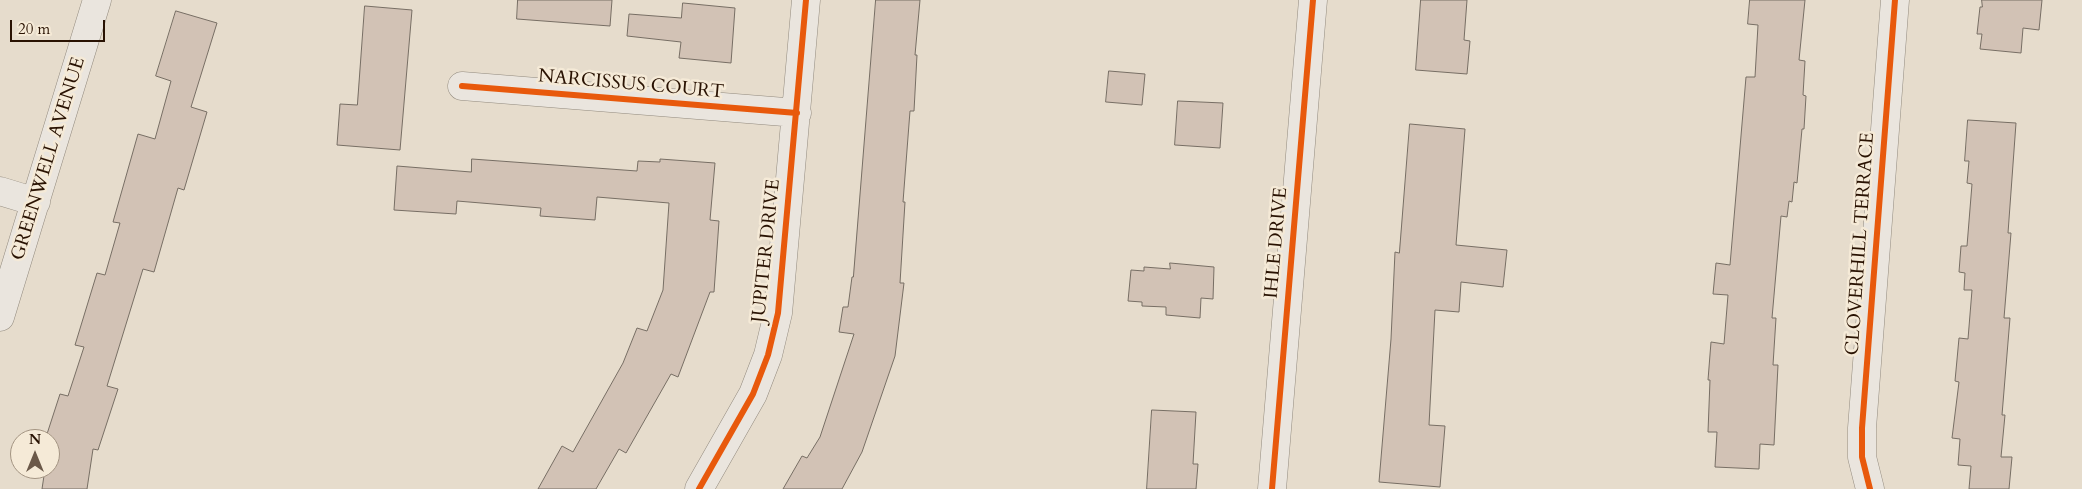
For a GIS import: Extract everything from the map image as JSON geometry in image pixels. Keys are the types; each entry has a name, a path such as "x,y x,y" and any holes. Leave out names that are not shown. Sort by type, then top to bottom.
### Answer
{"street":[{"name":"GREENWELL AVENUE","path":"0,317 97,0"},
{"name":"JUPITER DRIVE","path":"699,489 753,394 768,355 778,313 806,0"},
{"name":"IHLE DRIVE","path":"1272,489 1313,0"},
{"name":"CLOVERHILL TERRACE","path":"1870,489 1862,457 1862,428 1895,0"},
{"name":"NARCISSUS COURT","path":"462,86 797,113"},
{"path":"0,191 36,202"}],"building":[{"path":"518,0 612,0 610,26 517,19"},
{"path":"876,0 920,0 915,55 917,55 914,111 910,111 903,202 905,202 900,283 904,283 895,356 862,452 842,489 783,489 802,456 807,458 820,437 854,334 839,332 843,307 848,307 853,277"},
{"path":"1421,0 1467,0 1464,40 1470,41 1467,74 1416,70"},
{"path":"1750,0 1805,0 1799,60 1805,61 1803,95 1806,96 1804,129 1802,129 1797,183 1794,182 1792,202 1789,201 1787,217 1781,216 1772,318 1776,318 1773,365 1778,365 1774,445 1760,444 1759,469 1715,467 1717,432 1708,432 1710,380 1708,380 1711,342 1724,344 1728,295 1713,294 1716,263 1730,265 1746,77 1755,77 1758,25 1748,24"},
{"path":"1982,0 2042,0 2039,30 2023,28 2021,53 1980,49 1982,34 1977,34"},
{"path":"683,3 735,8 731,63 679,58 681,42 627,36 629,14 681,18"},
{"path":"365,6 412,10 400,150 337,145 340,104 357,105"},
{"path":"176,11 217,23 191,107 207,112 184,190 178,188 154,272 143,269 107,386 118,389 98,450 93,449 87,489 42,489 44,479 60,479 60,429 49,429 60,394 68,396 84,347 75,345 97,273 105,275 120,223 113,222 138,134 155,139 171,81 156,76"},
{"path":"1109,71 1145,74 1142,105 1106,102"},
{"path":"1178,101 1223,103 1220,148 1175,145"},
{"path":"1968,120 2016,123 2008,233 2011,233 2004,318 2010,318 2002,415 2005,415 2001,457 2012,457 2009,489 1969,489 1971,466 1958,465 1960,439 1952,438 1959,382 1955,381 1959,338 1968,339 1972,290 1964,290 1965,273 1959,272 1961,246 1967,246 1972,184 1967,183 1969,161 1965,161"},
{"path":"1410,124 1465,129 1456,245 1507,250 1503,287 1461,282 1459,312 1435,310 1429,425 1445,426 1440,487 1379,482 1391,339 1395,252 1399,253"},
{"path":"472,159 637,171 638,161 660,162 660,159 715,163 710,220 719,221 714,292 710,292 678,377 671,374 626,453 619,449 596,489 538,489 562,446 573,452 623,363 637,328 647,331 663,290 669,203 597,197 595,220 540,216 541,208 457,201 456,214 394,210 397,166 471,172"},
{"path":"1170,263 1214,267 1213,299 1201,298 1200,318 1166,315 1166,307 1142,306 1142,302 1128,301 1131,270 1144,271 1144,267 1170,269"},
{"path":"1152,410 1196,412 1193,464 1198,464 1196,489 1147,489"}],"cycle path":[{"path":"699,489 753,394 768,355 778,313 806,0"},
{"path":"1272,489 1313,0"},
{"path":"1870,489 1862,457 1862,428 1895,0"},
{"path":"462,86 797,113"}]}
